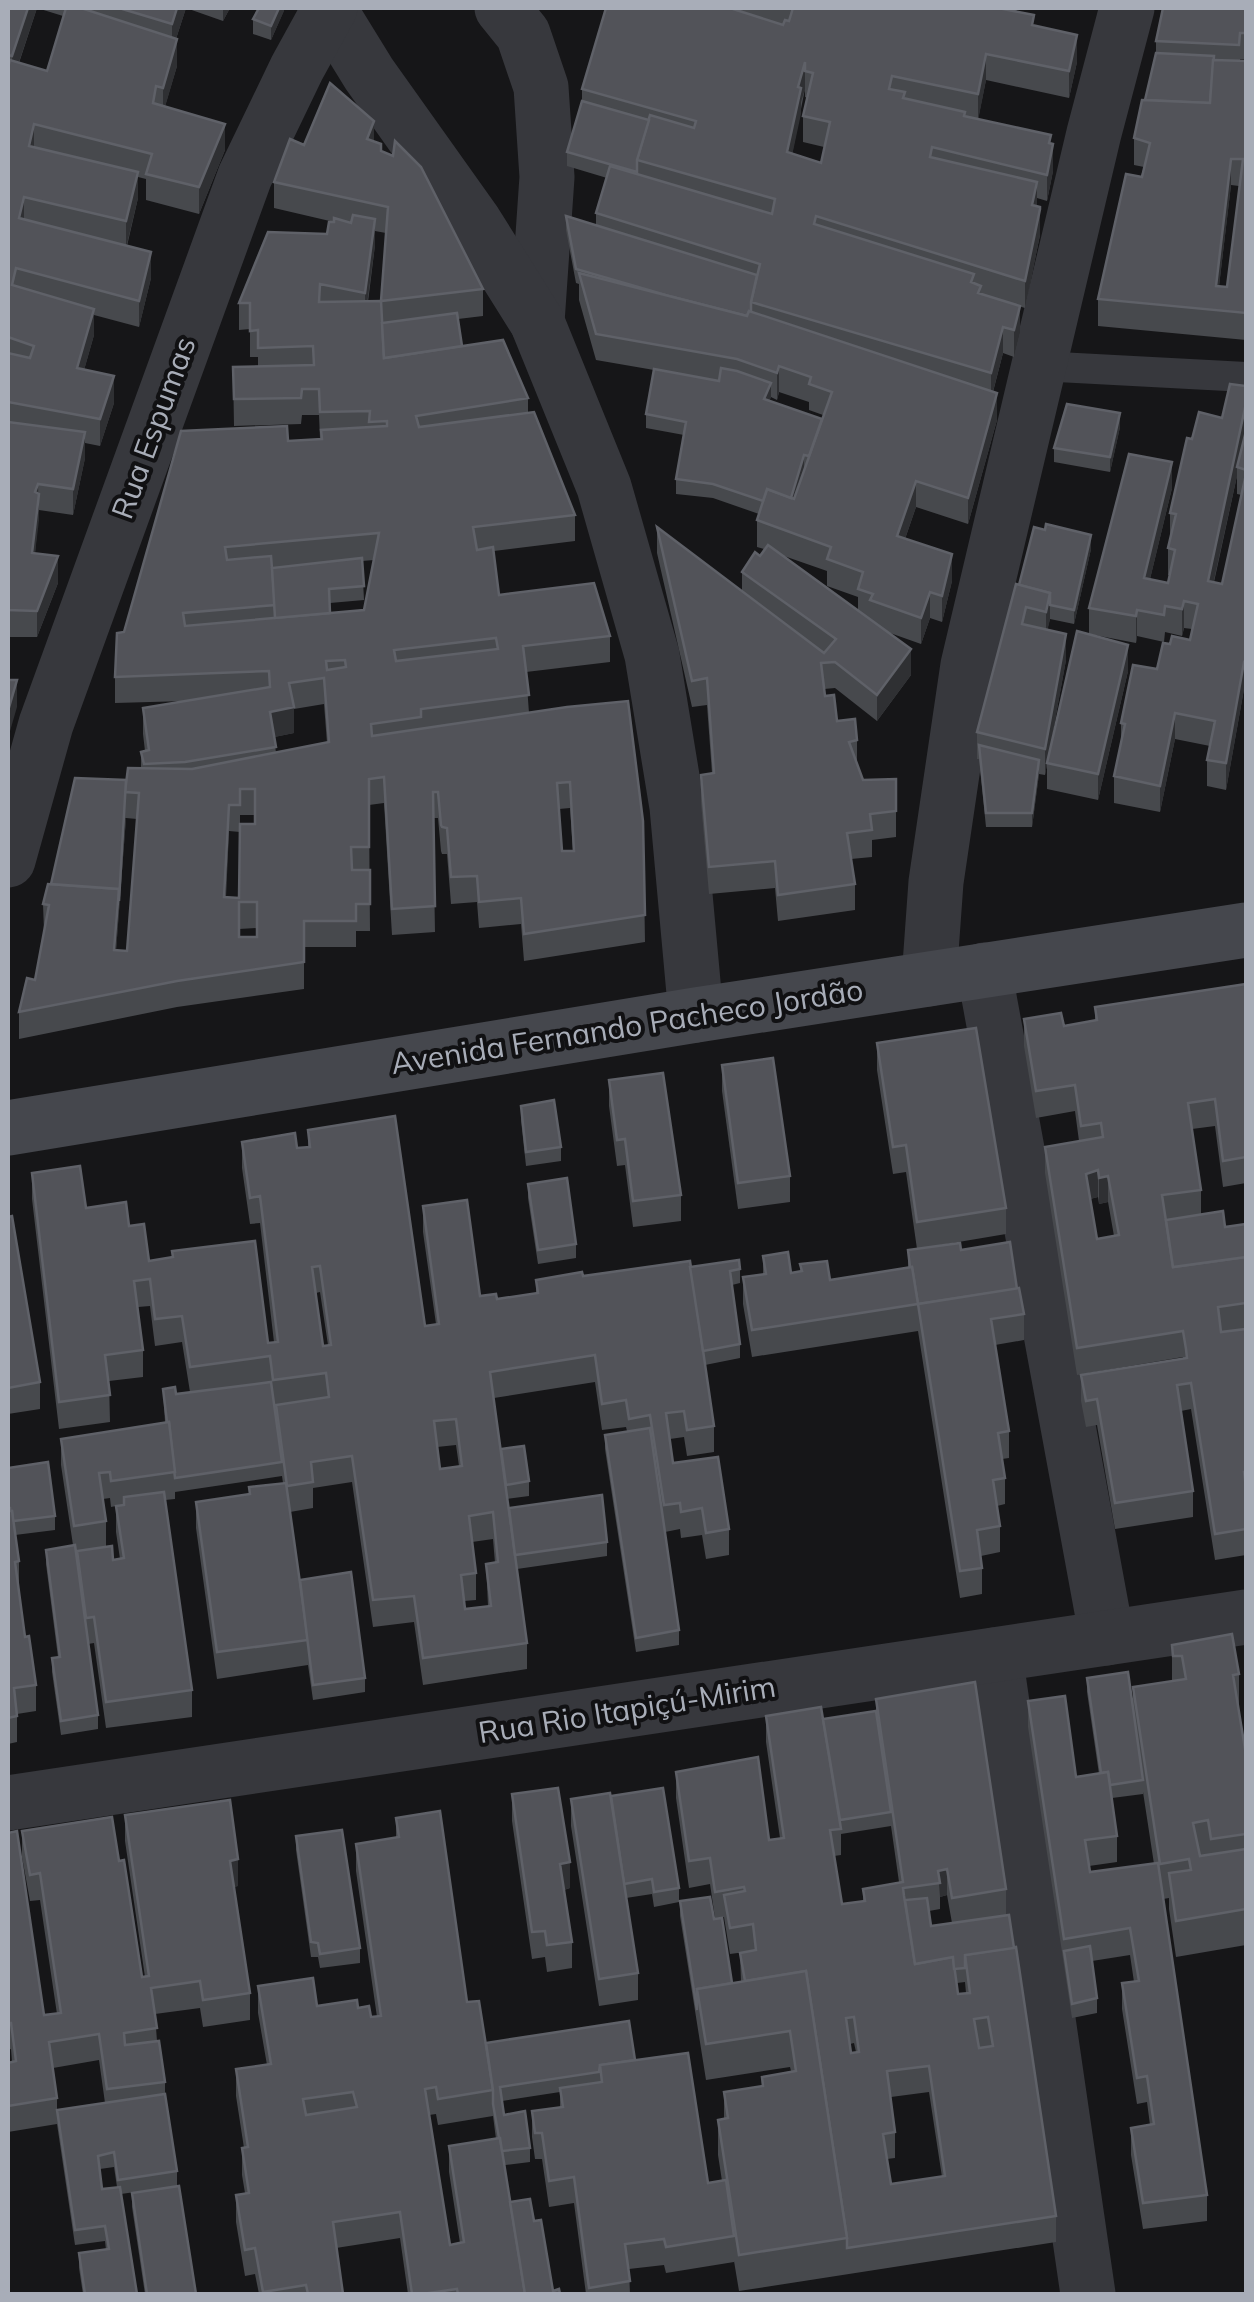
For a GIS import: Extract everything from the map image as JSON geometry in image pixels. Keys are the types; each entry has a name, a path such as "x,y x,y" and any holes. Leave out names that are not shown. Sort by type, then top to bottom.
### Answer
{"street":[{"path":"329,8 369,74 475,223 537,322 604,487 652,655 677,806 696,1015"},
{"name":"Rua Espumas","path":"8,860 46,724 245,176 329,8"},
{"path":"502,8 523,34 540,86 547,177 537,322"},
{"path":"929,978 936,882 968,665 1127,8"},
{"name":"Avenida Fernando Pacheco Jordão","path":"8,1128 1246,930"},
{"path":"984,970 1107,1638"},
{"name":"Rua Rio Itapiçú-Mirim","path":"8,1803 1246,1617"},
{"path":"995,1655 1088,2294"}],"lane":[{"path":"1038,366 1246,377"}],"building":[{"path":"8,8 28,8 12,56 8,55"},
{"path":"66,8 81,8 177,39 163,88 156,86 153,103 225,124 199,187 146,174 152,154 34,124 29,146 138,172 126,221 24,197 19,218 151,252 139,301 16,268 12,285 94,309 77,368 114,376 100,419 8,402 8,353 30,358 34,346 8,337 8,68 10,60 47,71"},
{"path":"119,8 177,8 172,24"},
{"path":"259,8 279,8 271,26 253,19"},
{"path":"606,8 730,8 783,25 785,20 789,21 793,8 998,8 1034,15 1032,25 1077,35 1069,71 986,54 978,94 892,76 889,89 905,92 903,98 965,112 964,116 1051,135 1047,175 932,147 930,157 1037,182 1032,205 1040,209 1025,281 816,216 814,224 974,274 971,282 981,286 978,293 1020,306 1014,330 1003,327 991,373 751,302 760,264 596,213 610,166 772,214 775,199 637,160 650,115 694,128 696,121 582,89","holes":["805,62 805,71 813,73 803,116 830,122 821,163 787,152"]},
{"path":"1163,8 1246,8 1246,33 1240,33 1239,45 1156,41"},
{"path":"1156,53 1214,56 1210,103 1145,100"},
{"path":"1213,60 1246,61 1246,313 1098,299 1126,174 1142,177 1150,143 1134,138 1142,100 1210,103","holes":["1231,159 1243,159 1227,287 1216,286"]},
{"path":"330,83 374,121 367,139 381,144 381,151 393,156 395,141 421,167 483,289 381,301 388,207 274,182 290,139 304,145"},
{"path":"582,101 649,120 637,172 567,152"},
{"path":"353,215 375,219 365,293 320,284 319,302 381,301 384,358 503,340 528,398 416,416 419,427 534,412 575,515 473,527 477,550 493,547 499,595 594,583 610,636 523,646 529,695 421,709 421,717 371,724 372,736 628,701 643,821 645,915 524,934 521,898 479,902 477,876 451,877 447,828 441,825 438,792 433,792 435,906 392,909 384,777 369,779 369,847 351,847 352,870 370,870 370,904 356,904 356,921 304,921 304,962 177,981 19,1012 27,978 35,980 49,905 43,904 48,884 119,889 114,950 127,951 139,793 125,792 128,768 192,769 329,742 324,678 289,683 294,707 270,712 276,747 185,762 144,764 141,752 149,750 143,708 270,687 269,671 115,677 117,633 124,632 181,431 287,426 288,441 322,439 321,430 387,426 387,421 369,422 370,411 320,412 319,389 302,389 301,398 234,399 233,367 314,365 313,346 258,348 258,330 250,331 250,303 239,303 268,232 327,234 334,218 351,223","holes":["379,533 364,610 185,626 183,613 275,605 271,556 227,560 225,547","496,638 498,649 396,661 394,650","345,660 346,667 327,670 326,661","570,782 574,851 562,851 557,783","240,789 255,789 255,824 240,824 239,898 224,897 229,805 240,805","239,902 257,902 257,937 239,937"]},
{"path":"566,216 757,275 751,311 747,316 576,269"},
{"path":"579,273 747,316 749,311 997,393 968,498 916,481 897,536 952,554 942,596 930,592 921,618 870,600 873,594 858,589 863,572 827,559 831,547 757,520 767,489 794,499 832,392 809,384 811,377 779,366 777,373 737,359 596,334"},
{"path":"457,313 462,346 384,358 382,323"},
{"path":"721,368 771,383 764,399 822,419 809,456 804,455 791,498 767,489 763,501 713,484 676,479 686,422 646,414 654,369 719,381"},
{"path":"1230,384 1246,386 1246,403 1208,581 1222,584 1246,474 1246,663 1226,763 1207,760 1215,721 1175,713 1160,786 1114,776 1133,665 1157,669 1163,643 1170,644 1172,636 1190,640 1198,604 1184,601 1182,609 1165,606 1164,615 1137,610 1136,616 1089,608 1129,454 1172,462 1144,578 1168,583 1175,550 1168,548 1176,514 1170,513 1187,438 1192,439 1199,412 1222,418"},
{"path":"1067,404 1120,413 1110,457 1054,448"},
{"path":"8,422 85,432 73,489 38,484 35,492 39,494 32,553 58,556 37,611 8,610"},
{"path":"1246,431 1246,470 1237,467"},
{"path":"1046,524 1091,535 1074,610 1050,605 1050,593 1019,585 1034,527 1045,530"},
{"path":"657,527 824,653 836,639 742,572 755,552 760,556 768,545 911,649 877,695 835,662 821,663 825,696 834,695 837,721 855,719 857,740 849,742 863,780 896,779 896,811 870,814 872,830 847,833 855,884 778,895 775,861 709,867 701,775 714,773 707,678 692,681"},
{"path":"362,558 364,586 329,589 330,613 275,618 272,568"},
{"path":"1016,584 1050,593 1046,612 1026,607 1022,624 1066,634 1045,749 977,732"},
{"path":"1077,631 1128,645 1098,774 1047,763"},
{"path":"8,680 17,680 8,711"},
{"path":"979,745 1039,760 1032,813 986,813"},
{"path":"75,778 126,780 119,901 119,889 51,884"},
{"path":"1246,984 1246,1157 1223,1161 1215,1099 1188,1103 1201,1190 1162,1195 1173,1267 1246,1257 1246,1303 1218,1307 1221,1332 1246,1329 1246,1529 1215,1534 1191,1383 1177,1385 1193,1491 1115,1503 1097,1399 1086,1401 1081,1375 1187,1358 1183,1331 1077,1348 1045,1147 1103,1137 1101,1123 1081,1126 1075,1085 1036,1091 1024,1019 1061,1013 1064,1026 1097,1020 1095,1007","holes":["1098,1170 1099,1178 1108,1176 1119,1235 1097,1239 1086,1174"]},
{"path":"976,1028 1006,1208 917,1222 906,1145 893,1147 877,1043"},
{"path":"773,1058 790,1176 738,1183 722,1065"},
{"path":"663,1073 681,1195 633,1201 625,1139 617,1140 609,1080"},
{"path":"554,1100 561,1147 526,1152 521,1106"},
{"path":"395,1116 425,1326 439,1324 423,1206 467,1200 480,1296 496,1294 497,1299 538,1293 536,1280 582,1272 583,1276 690,1261 714,1426 687,1430 684,1411 666,1413 673,1463 718,1457 729,1529 706,1533 702,1508 681,1512 680,1503 664,1505 650,1415 629,1419 626,1400 602,1404 595,1355 490,1372 527,1643 423,1658 414,1596 373,1600 352,1456 311,1462 313,1482 287,1486 276,1405 329,1397 326,1373 273,1380 270,1356 190,1367 182,1316 155,1319 150,1279 134,1281 143,1350 105,1355 110,1395 59,1402 32,1173 80,1166 86,1208 126,1202 129,1226 144,1224 149,1261 173,1257 172,1251 255,1241 268,1343 278,1342 260,1196 250,1198 242,1142 295,1133 297,1148 310,1147 308,1130","holes":["320,1266 331,1345 323,1346 312,1267","456,1419 462,1466 440,1469 434,1421","493,1512 498,1562 486,1564 491,1606 465,1609 461,1575 476,1573 469,1516"]},
{"path":"567,1178 576,1244 538,1250 528,1184"},
{"path":"1223,1211 1225,1227 1246,1224 1246,1257 1173,1267 1166,1220"},
{"path":"12,1216 40,1382 8,1388 8,1217"},
{"path":"1010,1242 1017,1289 918,1304 908,1250 960,1243 961,1250"},
{"path":"788,1252 791,1273 802,1271 800,1264 827,1261 830,1280 912,1267 918,1304 752,1330 743,1277 766,1274 763,1256"},
{"path":"739,1260 740,1269 730,1271 740,1344 703,1351 690,1267"},
{"path":"1019,1288 1024,1314 991,1319 1009,1431 998,1433 1005,1478 993,1480 1000,1526 977,1530 982,1568 960,1571 918,1304"},
{"path":"271,1382 282,1462 175,1478 163,1389 175,1387 176,1394"},
{"path":"169,1422 175,1472 111,1481 110,1472 99,1473 106,1521 74,1526 61,1439"},
{"path":"650,1428 679,1630 636,1638 605,1435"},
{"path":"524,1446 529,1481 506,1485 501,1449"},
{"path":"48,1462 55,1516 13,1521 8,1508 8,1468"},
{"path":"286,1483 308,1640 217,1652 196,1502 250,1494 249,1487"},
{"path":"164,1492 192,1690 106,1702 94,1617 86,1618 77,1551 112,1546 113,1560 124,1558 116,1506 124,1505 124,1497"},
{"path":"602,1495 607,1542 515,1555 509,1508"},
{"path":"8,1511 12,1511 25,1637 29,1636 36,1685 14,1688 17,1716 8,1718"},
{"path":"75,1545 98,1715 61,1721 52,1658 60,1657 46,1550"},
{"path":"351,1572 365,1678 313,1685 300,1580"},
{"path":"1232,1634 1239,1674 1233,1675 1246,1755 1246,1834 1211,1839 1208,1820 1193,1823 1200,1856 1246,1849 1246,1909 1176,1921 1169,1873 1191,1870 1189,1859 1160,1864 1133,1687 1186,1679 1182,1656 1173,1656 1172,1645"},
{"path":"1128,1672 1143,1780 1110,1785 1108,1772 1101,1773 1087,1678"},
{"path":"975,1682 1006,1889 952,1898 947,1869 938,1871 940,1883 903,1888 904,1896 915,1964 953,1957 958,1994 970,1993 965,1955 1016,1947 1056,2216 847,2248 806,1971 745,1981 740,1953 756,1950 753,1924 730,1928 724,1895 745,1891 744,1887 715,1892 710,1858 689,1861 676,1772 758,1757 769,1840 784,1838 766,1716 821,1707 841,1829 830,1830 842,1904 865,1901 863,1889 903,1882 876,1699","holes":["854,2017 859,2052 851,2053 846,2018","988,2017 993,2046 979,2048 974,2019","929,2066 945,2176 891,2184 883,2134 895,2132 887,2071"]},
{"path":"1065,1696 1076,1777 1108,1772 1117,1836 1085,1840 1090,1872 1158,1863 1207,2195 1143,2203 1131,2128 1154,2124 1147,2076 1137,2078 1122,1983 1139,1981 1130,1928 1064,1939 1028,1701"},
{"path":"876,1711 891,1812 840,1820 823,1719"},
{"path":"558,1788 570,1862 560,1864 572,1942 547,1945 545,1931 532,1932 512,1794"},
{"path":"663,1788 679,1888 654,1892 652,1879 624,1884 611,1796"},
{"path":"610,1793 638,1973 599,1979 571,1799"},
{"path":"230,1800 238,1859 230,1861 250,1993 203,2000 200,1981 151,1988 157,2028 124,2033 125,2045 159,2041 165,2082 107,2089 99,2034 49,2042 57,2098 8,2106 8,2063 16,2061 8,2023 8,1833 17,1831 44,2015 61,2013 40,1873 30,1875 22,1831 112,1817 119,1861 124,1860 142,1977 149,1976 125,1815"},
{"path":"440,1811 467,2002 479,2001 493,2090 438,2099 436,2087 425,2089 450,2245 464,2242 449,2146 500,2138 525,2294 458,2294 457,2289 412,2294 400,2212 333,2222 343,2294 308,2294 306,2285 263,2292 255,2248 245,2250 236,2195 249,2193 242,2148 248,2147 236,2069 271,2064 258,1986 313,1978 317,2006 357,2000 358,2008 369,2006 371,2017 381,2016 356,1844 399,1837 396,1818","holes":["353,2092 357,2107 306,2115 303,2099"]},
{"path":"342,1830 360,1948 320,1954 318,1943 311,1942 296,1836"},
{"path":"710,1897 714,1919 722,1918 732,1983 697,1989 697,2010 680,1901"},
{"path":"927,1898 931,1926 1009,1915 1014,1948 965,1955 965,1968 954,1969 953,1957 915,1964 905,1900"},
{"path":"1090,1946 1097,1998 1072,2004 1064,1951"},
{"path":"806,1971 847,2238 739,2255 718,2120 728,2118 724,2092 763,2086 762,2077 796,2071 790,2031 706,2044 697,1989"},
{"path":"629,2021 635,2060 600,2065 599,2072 500,2087 504,2115 525,2111 530,2148 502,2151 486,2043"},
{"path":"688,2053 708,2183 726,2180 734,2236 666,2247 664,2239 625,2244 630,2281 589,2288 574,2177 549,2181 542,2133 535,2133 532,2111 563,2107 560,2088 602,2082 600,2065"},
{"path":"165,2094 177,2171 118,2180 114,2152 98,2156 102,2189 120,2187 137,2294 85,2294 79,2253 109,2249 105,2226 75,2230 57,2110"},
{"path":"179,2186 196,2294 147,2294 132,2193"},
{"path":"530,2199 534,2221 541,2220 553,2291 559,2289 560,2294 525,2294 510,2202"}]}
